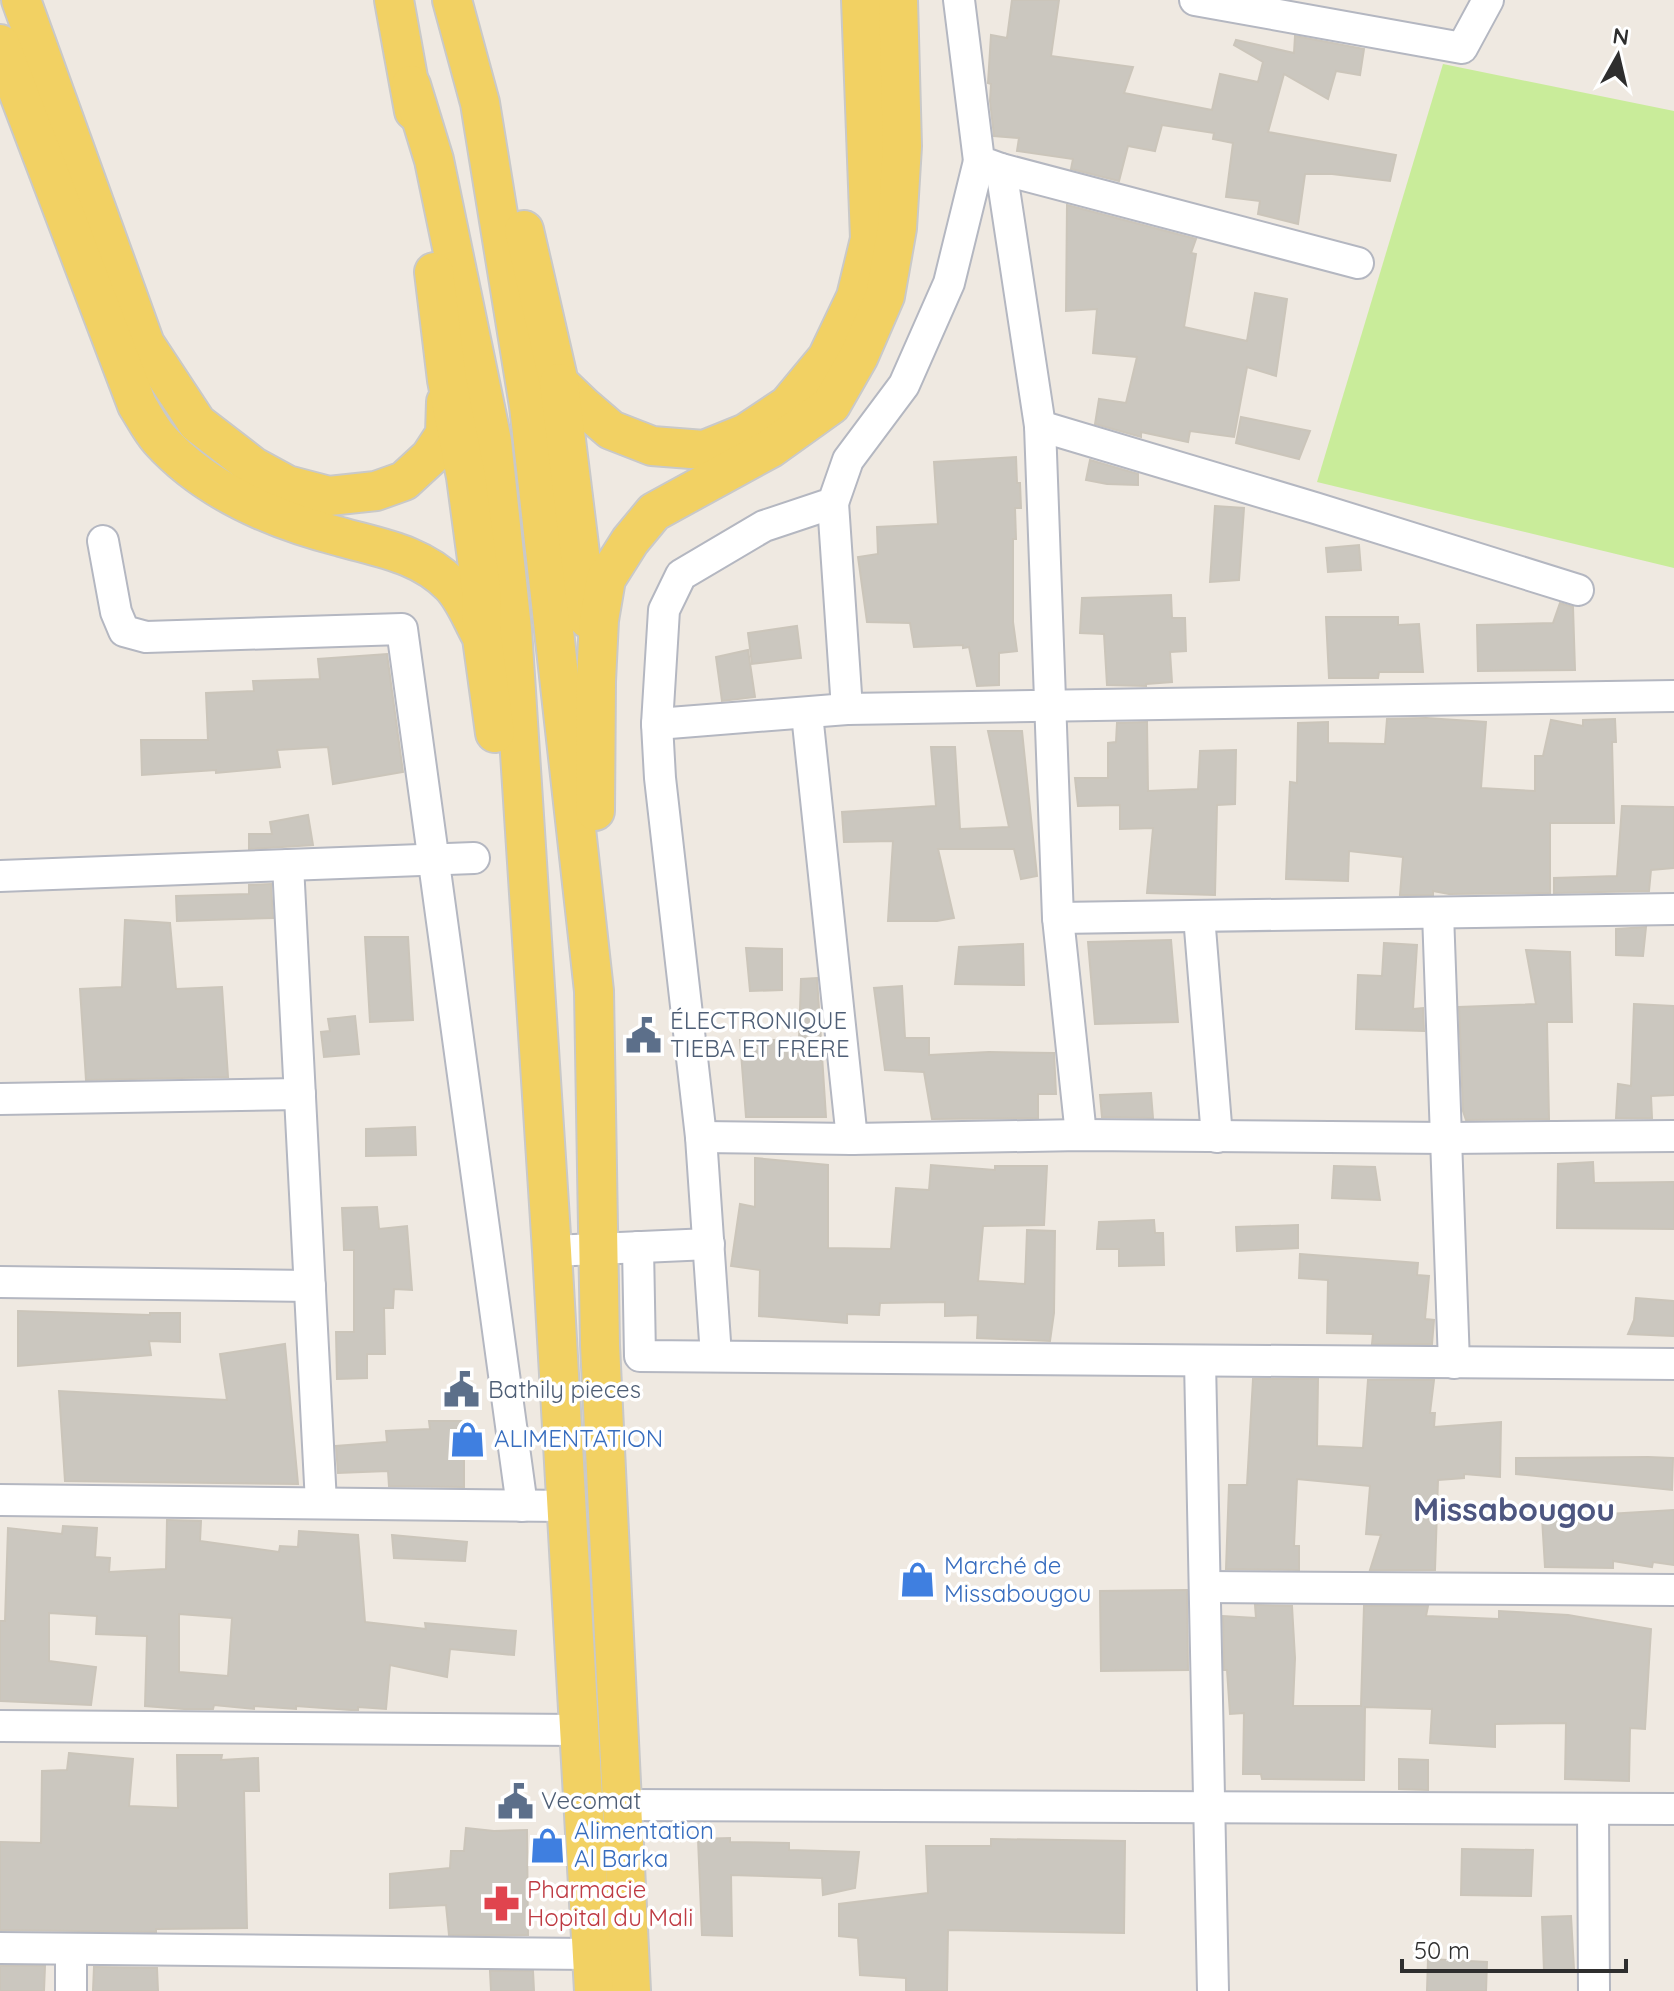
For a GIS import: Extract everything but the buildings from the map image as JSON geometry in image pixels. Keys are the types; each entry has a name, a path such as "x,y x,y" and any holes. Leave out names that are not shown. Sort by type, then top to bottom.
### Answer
{"main road":[{"path":"21,0 145,344 197,423 254,467 287,485 329,496 376,491 404,481 430,457 445,434 447,380"},
{"path":"394,0 411,85 447,380 466,477 479,575 482,638 501,761 510,799 523,832"},
{"path":"452,0 480,103 529,406 594,991"},
{"path":"559,383 611,430 652,446 704,450 746,433 788,405 827,358 856,297 870,239 861,0"},
{"path":"631,1991 600,1345 594,991 599,620 606,579 630,541 654,512 771,448 831,405 859,356 885,296 897,228 902,146 898,0"},
{"path":"0,44 137,405 158,439 184,463 233,499 289,521 379,545 422,562 452,586 482,638"},
{"path":"411,85 434,160 492,441 512,629 552,1251 594,1991"},
{"path":"480,103 512,175 559,383 596,681"}],"street":[{"path":"959,0 1040,426 1058,918 1081,1135"},
{"path":"1195,0 1462,48 1488,0"},
{"path":"990,165 1358,263"},
{"path":"847,709 833,503 848,460 904,385 949,283 990,165"},
{"path":"1040,426 1578,590"},
{"path":"716,1356 701,1137 660,778 657,724 664,610 681,575 764,526 833,503"},
{"path":"103,541 116,612 124,631 146,637 402,629 522,1506"},
{"path":"657,724 847,709 1674,696"},
{"path":"807,714 852,1139"},
{"path":"0,876 474,858"},
{"path":"288,865 321,1503"},
{"path":"1058,918 1674,909"},
{"path":"1438,913 1454,1363"},
{"path":"1199,916 1217,1137"},
{"path":"0,1099 300,1094"},
{"path":"701,1137 1674,1136"},
{"path":"552,1251 709,1244"},
{"path":"638,1247 640,1356 1674,1364"},
{"path":"0,1282 310,1286"},
{"path":"1200,1361 1213,1991"},
{"path":"0,1500 567,1506"},
{"path":"1205,1587 1674,1590"},
{"path":"0,1726 579,1730"},
{"path":"622,1805 1674,1809"},
{"path":"1593,1809 1594,1991"},
{"path":"0,1948 592,1954"},
{"path":"71,1949 71,1991"}],"green space":[{"path":"1443,64 1674,111 1674,568 1317,482"}],"place":[{"name":"ÉLECTRONIQUE TIEBA ET FRERE","path":"644,1035"},
{"name":"Bathily pieces","path":"462,1390"},
{"name":"ALIMENTATION","path":"468,1439"},
{"name":"Marché de Missabougou","path":"918,1580"},
{"name":"Vecomat","path":"515,1801"},
{"name":"Alimentation Al Barka","path":"548,1845"},
{"name":"Pharmacie Hopital du Mali","path":"501,1904"}],"district":[{"name":"Missabougou","path":"1514,1510"}]}
